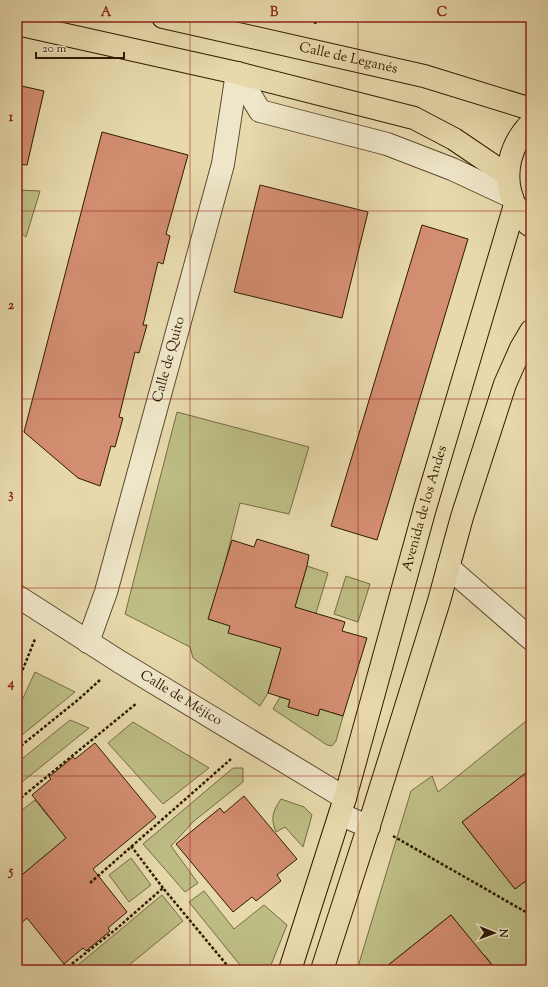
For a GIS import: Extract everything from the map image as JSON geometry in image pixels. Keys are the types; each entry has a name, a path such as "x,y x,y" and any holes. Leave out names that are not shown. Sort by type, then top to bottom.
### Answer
{"main road":[{"name":"Calle de Leganés","path":"163,17 424,76 531,109"},
{"path":"17,24 237,73 414,118 454,139 508,175"},
{"path":"531,122 519,137 511,153 508,175 513,201 531,226"},
{"name":"Avenida de los Andes","path":"290,970 342,806 513,201"},
{"path":"322,970 370,825 462,517 505,384 521,348 531,331"}],"street":[{"path":"237,73 260,111 387,144 452,169 513,201"},
{"name":"Calle de Quito","path":"88,642 106,592 223,164 237,73"},
{"path":"448,567 531,639"},
{"name":"Calle de Méjico","path":"17,596 120,662 252,742 342,806"},
{"path":"342,806 370,825"}],"path":[{"path":"17,684 44,614"},
{"path":"17,749 79,699 120,662"},
{"path":"17,801 159,685"},
{"path":"90,883 252,742"},
{"path":"370,825 531,914"},
{"path":"131,846 231,970"},
{"path":"64,970 115,930 164,888"}],"green space":[{"path":"17,190 40,191 26,237 17,230"},
{"path":"177,412 309,447 289,514 240,503 224,567 284,641 268,693 260,706 193,658 190,647 125,614"},
{"path":"307,566 328,573 316,613 268,608 300,590"},
{"path":"346,576 370,584 358,622 334,614"},
{"path":"35,672 75,692 17,739 17,711"},
{"path":"280,697 290,700 288,707 320,709 343,716 336,741 332,746 327,745 273,709"},
{"path":"531,717 531,777 462,822 482,848 496,837 495,863 515,889 531,877 531,970 496,970 485,955 470,967 471,940 451,915 387,966 390,970 357,970 411,791 432,776 438,792"},
{"path":"70,720 89,728 17,786 17,763"},
{"path":"133,722 209,768 163,804 108,743"},
{"path":"233,768 243,768 243,782 194,821 171,846 198,883 185,892 143,844"},
{"path":"281,799 304,807 312,815 303,847 285,827 276,832 273,823 273,815"},
{"path":"35,800 52,821 77,835 36,863 17,884 17,814"},
{"path":"131,858 151,885 129,902 109,875"},
{"path":"204,891 234,929 264,905 287,925 269,970 244,970 189,902"},
{"path":"162,895 183,921 123,970 72,970"}],"building":[{"path":"17,85 44,91 27,165 17,164"},
{"path":"102,132 188,155 166,234 170,236 163,264 158,262 143,325 147,325 139,353 135,352 119,417 123,418 115,447 111,446 100,486 78,478 24,432"},
{"path":"260,185 368,212 342,318 234,292"},
{"path":"422,225 468,239 377,540 331,526"},
{"path":"257,539 309,555 295,607 345,622 342,631 367,638 343,716 320,709 318,716 288,707 290,700 268,693 281,648 228,633 230,626 208,619 232,540 254,547"},
{"path":"95,743 156,817 93,869 127,912 108,928 110,931 86,951 83,948 64,964 27,918 17,927 17,879 66,838 32,795 51,779 49,777 73,757 75,759"},
{"path":"531,769 531,877 515,889 462,822"},
{"path":"244,796 297,859 277,875 281,881 256,901 252,897 233,912 176,844 220,808 224,813"},
{"path":"451,915 496,970 382,970"}]}
